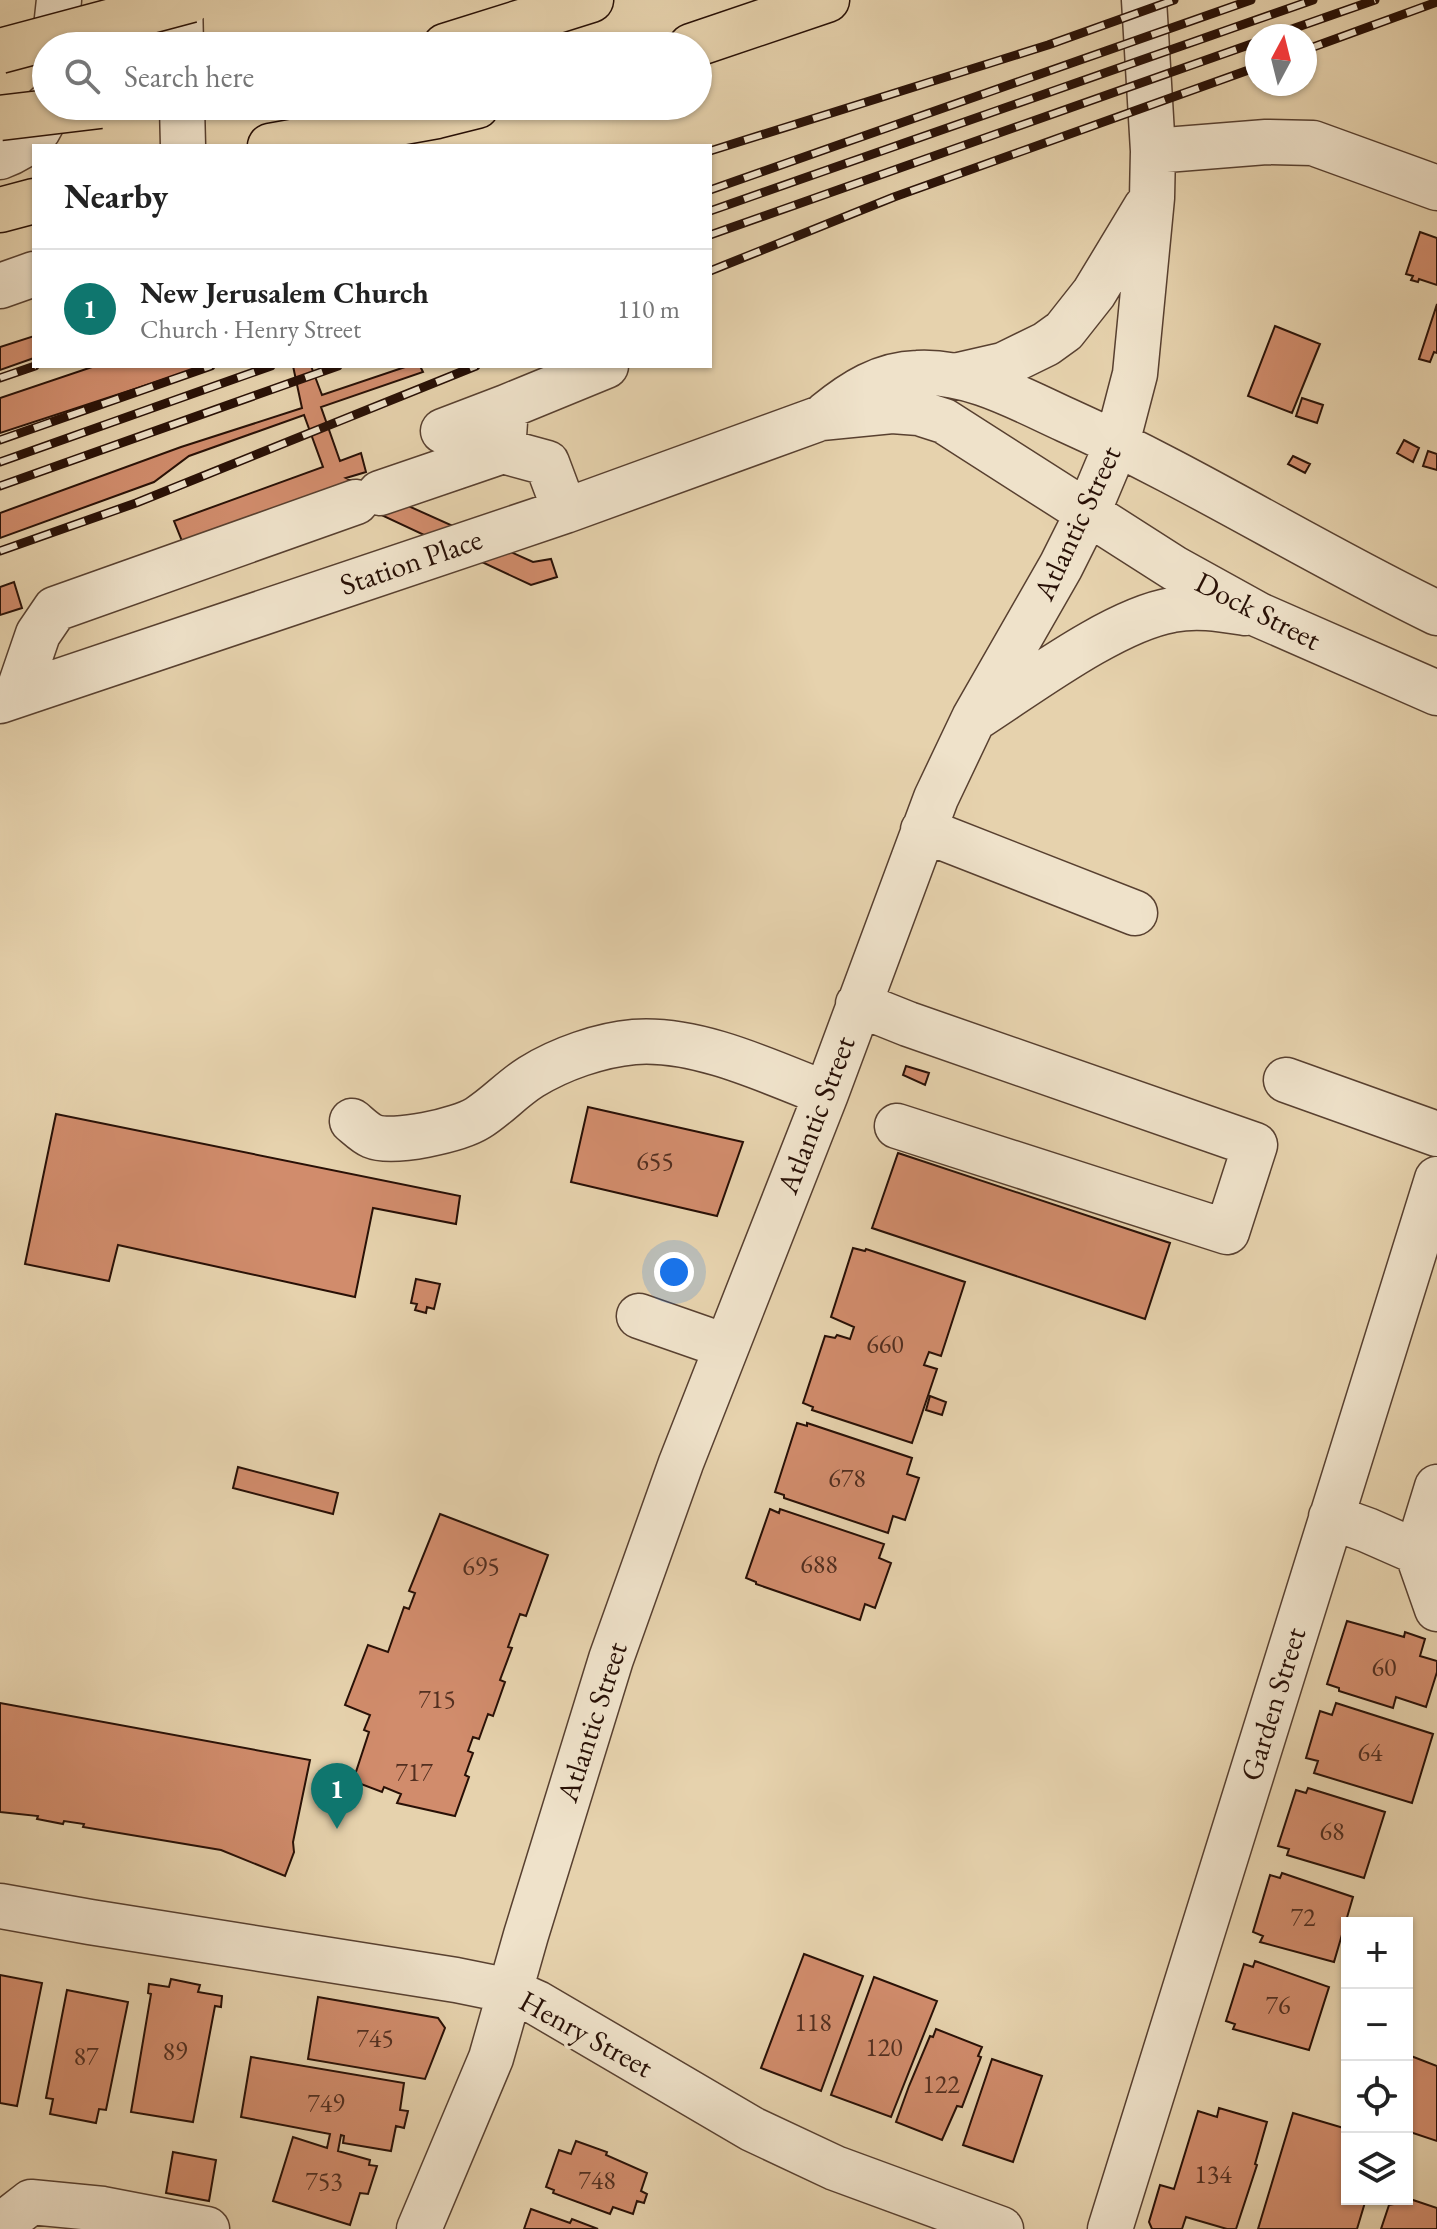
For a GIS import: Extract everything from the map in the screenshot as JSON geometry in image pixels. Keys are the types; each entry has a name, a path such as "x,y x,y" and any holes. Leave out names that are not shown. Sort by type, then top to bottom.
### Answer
{"main road":[{"path":"71,32 191,0"},
{"path":"489,32 591,0"},
{"path":"712,39 827,0"},
{"path":"0,51 32,42"},
{"path":"0,118 32,114"},
{"path":"281,144 409,120"},
{"path":"0,210 32,202"}],"street":[{"path":"56,32 59,0"},
{"path":"180,0 181,32"},
{"name":"Atlantic Street","path":"419,2229 491,2058 611,1659 725,1346 826,1094 923,830 974,718 1047,593 1088,512 1117,443 1135,374 1152,198 1153,151 1144,0"},
{"path":"0,157 20,150 36,135 45,120"},
{"path":"182,120 183,144"},
{"path":"376,144 435,120"},
{"path":"1153,151 1266,142 1313,143 1437,188"},
{"path":"955,376 1003,365 1046,344 1064,331 1094,293 1152,198"},
{"path":"0,286 32,275"},
{"path":"443,431 601,368"},
{"name":"Station Place","path":"821,418 852,393 885,378 918,373 955,376 1004,391 1117,443"},
{"path":"503,451 506,407"},
{"name":"Station Place","path":"8,698 565,511 821,418 892,411 919,413 944,421 1088,512"},
{"path":"1117,443 1437,613"},
{"path":"8,698 38,634 55,609 503,451 547,463 565,511"},
{"name":"Dock Street","path":"1088,512 1174,568 1259,615 1437,693"},
{"path":"974,718 1076,653 1145,618 1171,610 1203,607 1259,615"},
{"path":"923,830 1135,913"},
{"path":"858,1004 922,1030 1255,1145 1227,1232 897,1126"},
{"path":"352,1121 373,1137 419,1138 475,1120 531,1077 560,1063 604,1047 631,1042 655,1041 693,1048 767,1071 826,1094"},
{"path":"1286,1080 1437,1134"},
{"name":"Garden Street","path":"1110,2229 1437,1179"},
{"path":"639,1316 725,1346"},
{"path":"1437,1487 1417,1552 1437,1609"},
{"path":"1331,1517 1417,1552"},
{"name":"Henry Street","path":"0,1906 510,1991 563,2017 752,2129 835,2168 1001,2229"},
{"path":"0,2226 31,2202 103,2209 207,2229"}],"building":[{"path":"1420,232 1437,238 1437,285 1419,279 1418,282 1411,280 1413,276 1406,274"},
{"path":"1437,304 1437,353 1434,352 1430,362 1419,359"},
{"path":"1275,326 1320,344 1292,413 1248,396"},
{"path":"32,337 32,359 0,370 0,347"},
{"path":"89,368 199,368 0,433 0,398"},
{"path":"293,368 312,368 322,395 402,368 421,368 423,372 321,407 340,461 361,453 366,472 346,478 533,562 551,559 557,577 531,585 328,490 182,541 174,521 323,467 304,415 189,456 154,482 0,538 0,513 181,447 302,408"},
{"path":"1302,398 1323,405 1317,423 1296,416"},
{"path":"1404,440 1419,448 1413,462 1397,453"},
{"path":"1428,451 1437,454 1437,470 1423,466"},
{"path":"1293,456 1310,464 1305,473 1288,464"},
{"path":"14,582 22,608 0,615 0,587"},
{"path":"906,1066 929,1073 925,1085 903,1075"},
{"path":"588,1107 743,1142 717,1216 571,1182"},
{"path":"56,1114 460,1196 456,1224 373,1208 355,1297 118,1245 109,1281 25,1264"},
{"path":"898,1153 1170,1243 1145,1319 872,1228"},
{"path":"853,1248 866,1249 965,1282 941,1356 929,1352 924,1365 937,1369 912,1443 812,1410 813,1407 803,1403 825,1336 835,1338 837,1335 850,1339 854,1327 831,1317"},
{"path":"416,1279 440,1284 434,1309 427,1307 426,1313 415,1310 417,1304 411,1303"},
{"path":"930,1396 946,1402 942,1415 926,1410"},
{"path":"797,1423 807,1426 807,1423 912,1458 907,1474 919,1478 905,1520 893,1516 888,1533 784,1498 784,1495 775,1492"},
{"path":"238,1467 338,1493 333,1514 233,1488"},
{"path":"770,1509 779,1513 780,1509 884,1544 879,1558 891,1563 875,1608 865,1604 860,1620 746,1578"},
{"path":"440,1514 548,1555 526,1616 520,1614 508,1647 512,1648 500,1680 505,1682 493,1716 488,1714 479,1739 473,1737 468,1751 473,1753 465,1775 469,1777 455,1816 397,1803 401,1794 384,1787 382,1792 353,1781 369,1732 364,1730 370,1715 345,1705 368,1645 388,1652 404,1607 409,1609 415,1593 409,1591"},
{"path":"1347,1621 1404,1637 1405,1632 1425,1639 1420,1656 1437,1661 1437,1672 1426,1707 1396,1697 1393,1708 1339,1691 1339,1688 1327,1684"},
{"path":"0,1703 310,1760 293,1842 294,1852 285,1876 221,1850 83,1827 84,1824 64,1821 63,1824 37,1819 38,1816 0,1812"},
{"path":"1336,1703 1433,1734 1412,1803 1314,1773 1318,1761 1306,1758 1320,1711 1332,1715"},
{"path":"1308,1788 1385,1812 1364,1878 1287,1855 1289,1849 1278,1846 1296,1790 1306,1793"},
{"path":"1282,1873 1353,1897 1347,1917 1341,1917 1341,1938 1334,1962 1260,1942 1263,1936 1253,1932 1270,1875 1280,1878"},
{"path":"804,1954 863,1976 821,2091 761,2068"},
{"path":"1255,1961 1329,1987 1309,2050 1233,2029 1235,2024 1226,2021 1244,1964 1253,1967"},
{"path":"0,1975 42,1983 17,2106 0,2103"},
{"path":"874,1977 937,2001 891,2117 831,2095"},
{"path":"171,1979 200,1985 198,1992 222,1996 221,2007 215,2006 193,2122 131,2112 151,1994 148,1993 149,1984 169,1987"},
{"path":"67,1990 128,2002 106,2110 99,2109 96,2123 50,2114 53,2099 46,2098"},
{"path":"318,1997 438,2018 445,2028 425,2079 308,2059"},
{"path":"936,2029 982,2047 962,2107 957,2106 942,2140 896,2122 930,2036 933,2037"},
{"path":"251,2057 404,2083 400,2110 408,2111 404,2128 396,2126 391,2151 343,2143 344,2136 341,2135 338,2151 370,2160 369,2165 377,2166 368,2194 360,2193 350,2225 273,2201 293,2137 327,2148 330,2134 241,2117"},
{"path":"1413,2057 1437,2066 1437,2141 1413,2133"},
{"path":"992,2059 1042,2076 1013,2162 963,2145"},
{"path":"1219,2108 1267,2122 1236,2229 1186,2217 1182,2229 1152,2229 1149,2222 1160,2185 1174,2189 1198,2111 1217,2117"},
{"path":"1293,2113 1341,2127 1341,2205 1364,2205 1357,2229 1258,2229"},
{"path":"576,2141 607,2152 606,2155 647,2173 641,2191 647,2194 644,2203 637,2201 633,2214 613,2207 610,2214 553,2193 554,2190 546,2187 559,2150 571,2154"},
{"path":"173,2152 216,2160 209,2201 166,2193"},
{"path":"1413,2200 1437,2208 1437,2229 1381,2229 1389,2205 1413,2205"},
{"path":"531,2209 570,2223 572,2219 598,2229 524,2229"}],"railway":[{"path":"712,150 1048,45 1174,0"},
{"path":"712,189 1251,0"},
{"path":"712,210 1313,0"},
{"path":"1306,24 1375,0"},
{"path":"1317,46 1437,2"},
{"path":"712,234 1245,46"},
{"path":"712,270 894,197 1245,71"},
{"path":"0,378 32,367"},
{"path":"0,440 205,368"},
{"path":"0,462 265,368"},
{"path":"0,486 332,368"},
{"path":"0,551 136,503 471,368"}],"place":[{"name":"New Jerusalem Church","path":"337,1829"}]}
